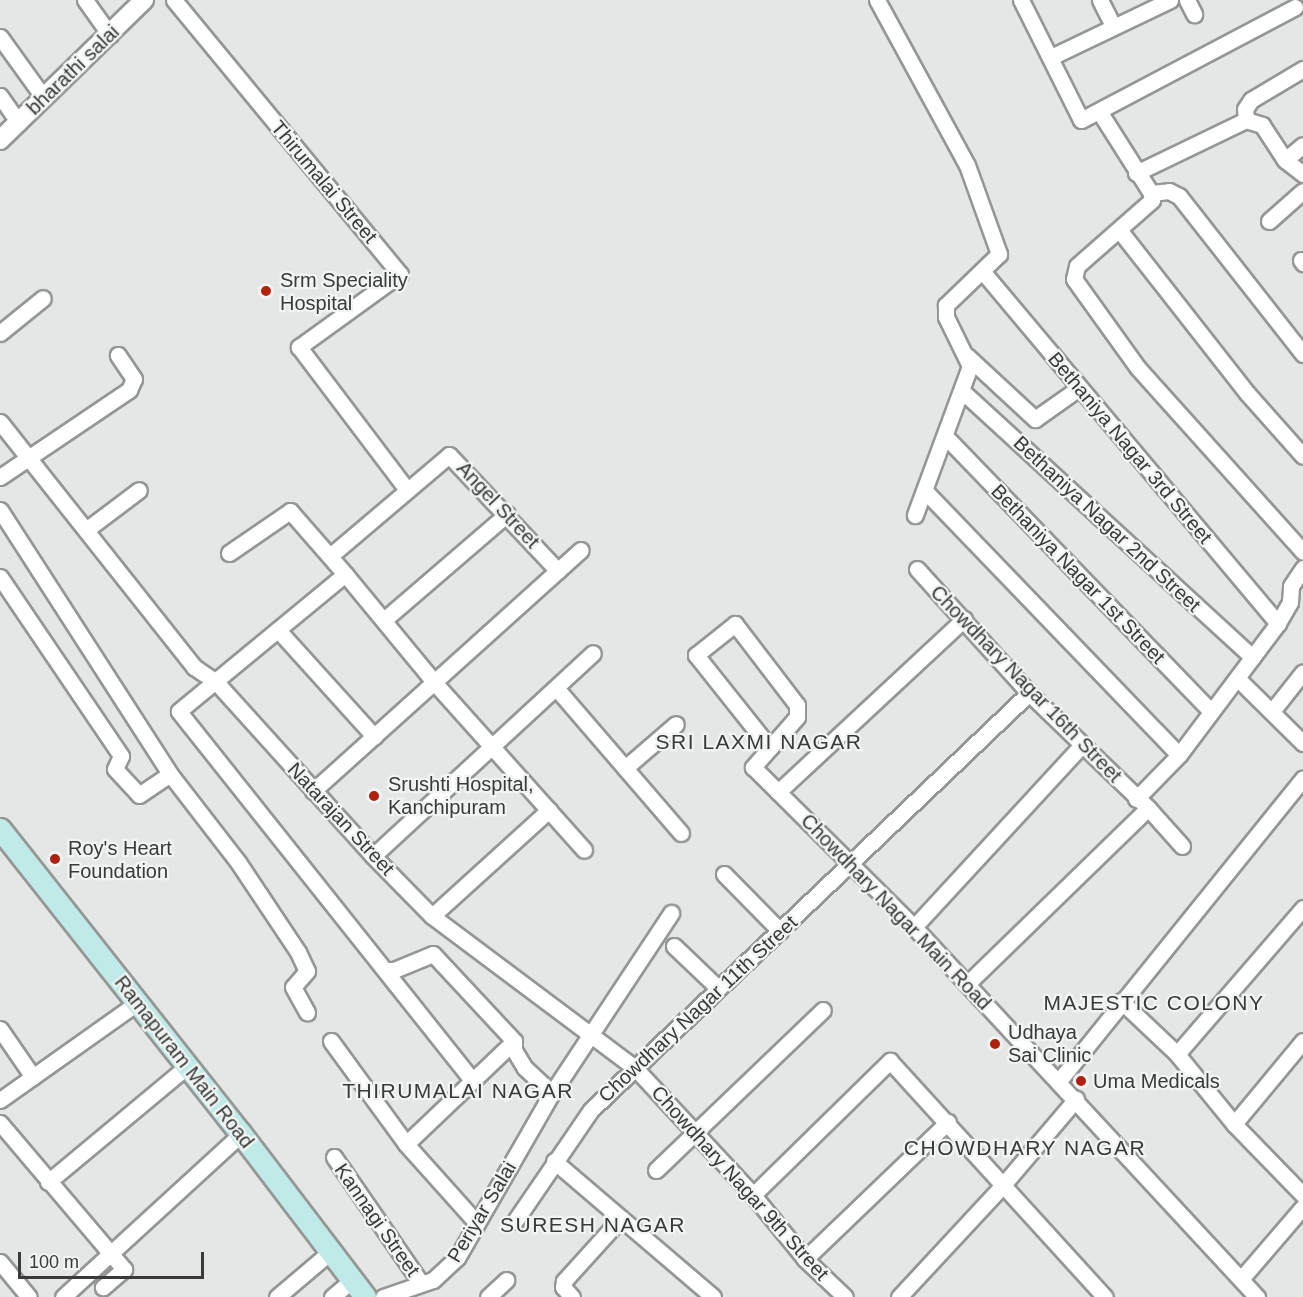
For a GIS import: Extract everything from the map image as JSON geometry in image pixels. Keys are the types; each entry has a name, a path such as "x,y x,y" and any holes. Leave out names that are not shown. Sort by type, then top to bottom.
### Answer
{"main road":[{"name":"Ramapuram Main Road","path":"0,829 242,1134 365,1297"}],"street":[{"path":"85,0 110,34"},
{"name":"bharathi salai","path":"0,140 144,0"},
{"name":"Thirumalai Street","path":"174,0 400,273 299,348 407,490"},
{"path":"877,0 967,165 999,254 983,272 949,300 945,311 970,366 915,515"},
{"path":"1021,0 1081,120 1296,8"},
{"path":"1100,0 1112,24"},
{"path":"1051,57 1112,24 1170,0"},
{"path":"1187,0 1194,14"},
{"path":"0,37 44,98"},
{"path":"1246,120 1245,109 1251,100 1303,69"},
{"path":"0,96 19,123"},
{"path":"1099,111 1136,173 1151,192 1152,200 1120,231 1077,266 1073,274 1076,284 1145,377 1303,552"},
{"path":"1136,173 1246,120 1262,125 1285,160 1303,174"},
{"path":"1285,160 1303,145"},
{"path":"1151,192 1169,191 1179,196 1303,354"},
{"path":"1269,221 1303,191"},
{"path":"1120,231 1247,393 1303,456"},
{"name":"Bethaniya Nagar 3rd Street","path":"983,272 1278,622"},
{"path":"0,333 44,298"},
{"path":"0,477 129,390 134,379 118,355"},
{"path":"967,356 1035,419 1079,388"},
{"name":"Bethaniya Nagar 2nd Street","path":"962,391 1252,657"},
{"name":"Natarajan Street","path":"0,422 194,666 216,682 373,856 432,916 635,1068"},
{"name":"Bethaniya Nagar 1st Street","path":"945,436 1211,711"},
{"name":"Angel Street","path":"407,490 449,455 507,514 558,571"},
{"path":"86,530 139,490"},
{"path":"330,556 407,490"},
{"path":"925,491 1179,755"},
{"path":"0,510 170,774 238,862 298,952 307,971 293,987 308,1012"},
{"path":"229,553 291,511 384,619 434,682 584,850"},
{"path":"384,619 507,514"},
{"path":"313,791 581,550"},
{"path":"967,984 1142,804 1278,622 1290,602 1291,586 1303,568"},
{"name":"Chowdhary Nagar 16th Street","path":"916,569 964,619 1029,693 1182,846"},
{"path":"345,574 279,632 181,709 180,716 472,1080"},
{"path":"0,577 121,756 115,769 139,795 170,774"},
{"path":"778,792 964,619"},
{"path":"735,624 797,705 797,717 770,748 696,655 735,624"},
{"path":"279,632 375,736"},
{"path":"373,856 557,689 593,653"},
{"path":"1272,710 1303,672"},
{"path":"1237,678 1303,743"},
{"path":"557,689 681,833"},
{"name":"Chowdhary Nagar 11th Street","path":"515,1221 591,1110 1029,693"},
{"path":"626,768 676,724"},
{"path":"914,927 1081,746"},
{"name":"Chowdhary Nagar Main Road","path":"770,748 753,767 914,927 1058,1083 1076,1099 1257,1297"},
{"path":"1058,1083 1121,1001 1303,778"},
{"path":"432,916 549,810"},
{"path":"724,874 780,931"},
{"path":"1177,1054 1303,908"},
{"name":"Periyar Salai","path":"383,1297 433,1280 446,1269 477,1223 552,1093 671,913"},
{"path":"674,946 718,988"},
{"path":"384,970 394,970 433,954 514,1041 514,1050 525,1068 552,1093"},
{"path":"1121,1001 1177,1054 1234,1124 1303,1195"},
{"path":"0,1100 137,1003"},
{"path":"656,1170 823,1010"},
{"path":"0,1029 33,1077"},
{"path":"330,1041 406,1144 477,1223"},
{"path":"406,1144 514,1041"},
{"path":"1234,1124 1303,1041"},
{"path":"753,1195 890,1060 1105,1297"},
{"path":"48,1182 187,1066"},
{"name":"Chowdhary Nagar 9th Street","path":"635,1068 697,1132 753,1195 805,1259 845,1297"},
{"path":"899,1297 1004,1185 1076,1099"},
{"path":"805,1259 948,1122"},
{"path":"0,1123 48,1182 100,1263 111,1285 124,1269 100,1263"},
{"path":"63,1297 242,1134"},
{"name":"Kannagi Street","path":"334,1157 421,1283"},
{"path":"554,1161 713,1297"},
{"path":"1240,1279 1303,1207"},
{"path":"572,1297 563,1287 564,1281 620,1219"},
{"path":"277,1297 330,1252"},
{"path":"0,1262 29,1297"},
{"path":"332,1297 352,1280"},
{"path":"488,1297 506,1280"}],"place":[{"name":"Srm Speciality Hospital","path":"266,291"},
{"name":"Srushti Hospital, Kanchipuram","path":"374,796"},
{"name":"Roy's Heart Foundation","path":"55,859"},
{"name":"Udhaya Sai Clinic","path":"995,1044"},
{"name":"Uma Medicals","path":"1081,1081"}],"district":[{"name":"SRI LAXMI NAGAR","path":"759,742"},
{"name":"MAJESTIC COLONY","path":"1154,1003"},
{"name":"THIRUMALAI NAGAR","path":"458,1091"},
{"name":"CHOWDHARY NAGAR","path":"1025,1148"},
{"name":"SURESH NAGAR","path":"593,1225"}]}
